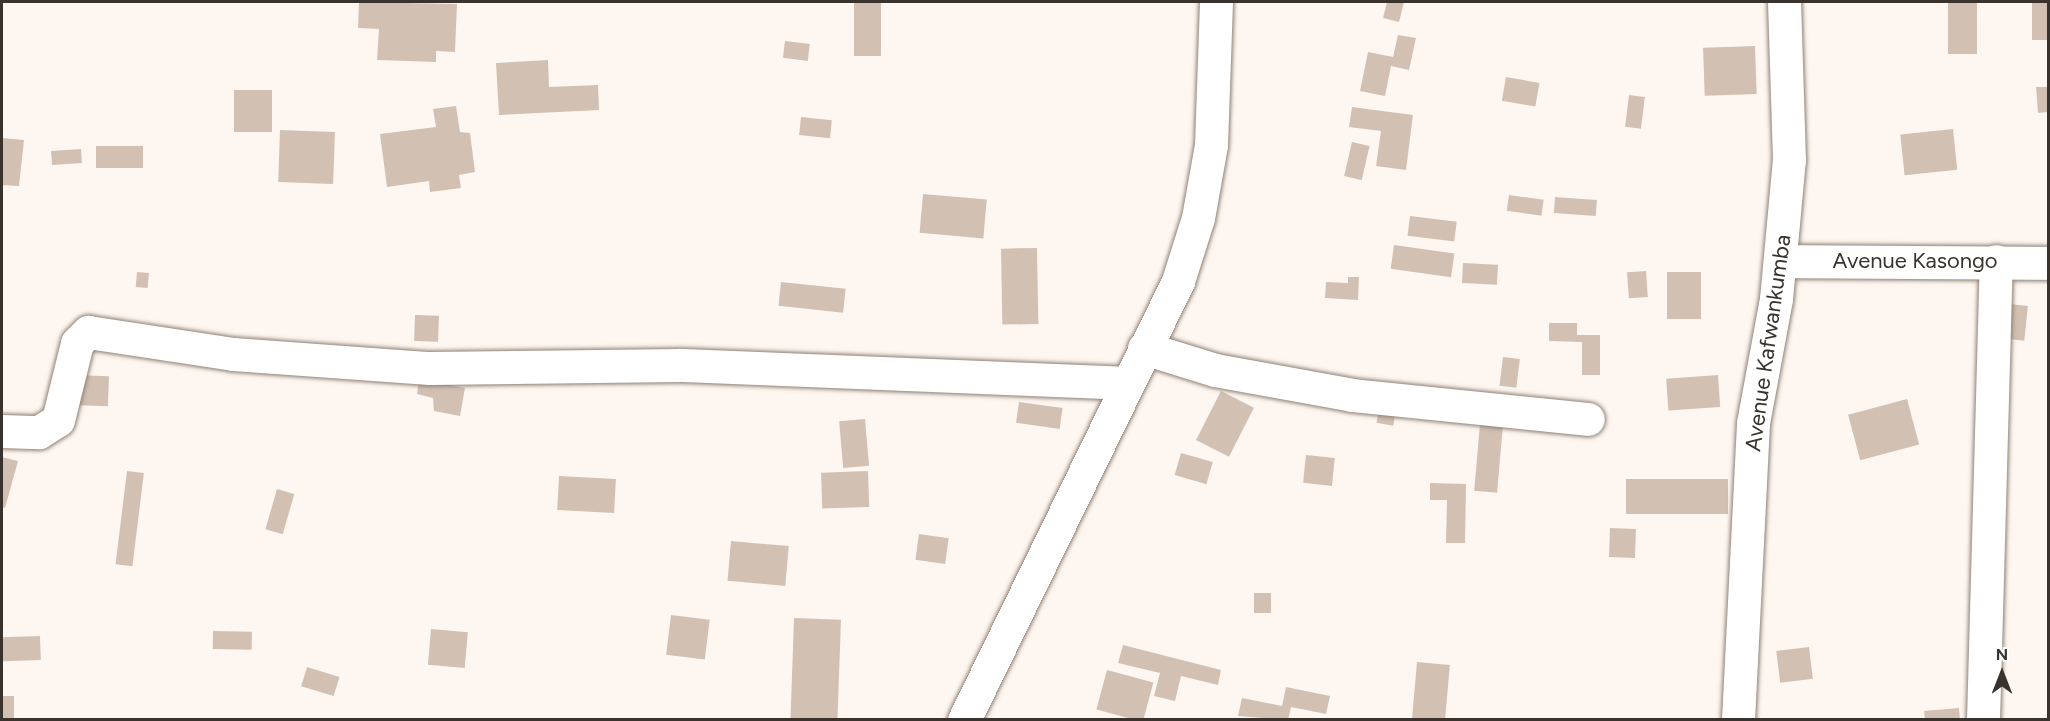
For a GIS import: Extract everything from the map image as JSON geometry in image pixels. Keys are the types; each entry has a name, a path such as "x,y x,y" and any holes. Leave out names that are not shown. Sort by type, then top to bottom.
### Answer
{"street":[{"path":"964,720 1143,348 1178,281 1198,218 1216,89 1216,2"},
{"name":"Avenue Kafwankumba","path":"1738,720 1754,423 1781,261 1789,135 1784,2"},
{"name":"Avenue Kasongo","path":"1781,261 2049,263"},
{"path":"1983,720 1996,261"},
{"path":"2,431 39,432 58,420 77,343 88,332 233,354 430,368 681,365 1126,383"},
{"path":"1143,348 1215,370 1352,395 1587,419"}],"building":[{"path":"359,2 457,4 455,52 436,51 436,62 377,60 379,29 358,28"},
{"path":"854,2 881,2 881,56 854,56"},
{"path":"1387,2 1404,2 1399,22 1383,18"},
{"path":"1948,2 1977,2 1977,54 1948,54"},
{"path":"2032,2 2048,2 2048,40 2032,40"},
{"path":"1398,35 1416,38 1409,70 1391,66 1385,96 1360,91 1368,52 1393,57"},
{"path":"785,41 810,44 808,61 783,58"},
{"path":"1755,46 1757,94 1705,96 1703,48"},
{"path":"548,60 549,87 598,85 599,110 499,115 496,63"},
{"path":"1506,77 1539,83 1535,107 1502,101"},
{"path":"2036,87 2048,87 2048,112 2038,113"},
{"path":"234,90 272,90 272,132 234,132"},
{"path":"1629,95 1645,97 1641,129 1625,127"},
{"path":"456,106 460,132 470,133 475,172 459,175 461,188 430,192 429,181 387,187 380,134 436,127 433,109"},
{"path":"1352,107 1413,115 1406,170 1376,166 1381,131 1349,127"},
{"path":"801,117 832,120 830,138 799,135"},
{"path":"1953,129 1957,170 1905,175 1900,135"},
{"path":"280,130 335,132 333,184 278,182"},
{"path":"2,138 24,140 19,186 2,185"},
{"path":"1352,142 1370,146 1362,180 1344,176"},
{"path":"96,146 143,146 143,168 96,168"},
{"path":"81,149 82,163 52,165 51,151"},
{"path":"923,194 987,200 983,238 920,233"},
{"path":"1509,195 1544,200 1541,216 1507,211"},
{"path":"1555,197 1597,200 1596,216 1554,213"},
{"path":"1410,216 1457,222 1454,242 1408,236"},
{"path":"1394,245 1454,253 1451,277 1391,269"},
{"path":"1037,248 1038,324 1002,325 1001,249"},
{"path":"1463,263 1498,265 1497,285 1462,283"},
{"path":"1646,271 1648,297 1629,298 1627,272"},
{"path":"137,272 149,273 148,288 136,287"},
{"path":"1667,272 1701,272 1701,319 1667,319"},
{"path":"1348,277 1359,277 1358,300 1325,298 1326,282 1348,283"},
{"path":"781,282 846,289 843,313 778,306"},
{"path":"2010,304 2028,306 2024,341 2006,339"},
{"path":"415,315 439,316 438,342 414,341"},
{"path":"1549,323 1577,323 1577,335 1600,335 1600,375 1582,375 1582,342 1549,341"},
{"path":"1503,357 1520,359 1516,388 1499,386"},
{"path":"74,375 109,376 108,406 73,405"},
{"path":"1718,375 1720,407 1668,411 1666,379"},
{"path":"419,379 465,388 460,416 434,411 433,398 417,394"},
{"path":"1221,391 1254,408 1229,457 1196,440"},
{"path":"1907,399 1919,444 1860,460 1848,415"},
{"path":"1019,402 1063,408 1060,429 1016,423"},
{"path":"1380,403 1397,406 1393,426 1377,423"},
{"path":"865,419 869,466 843,468 839,421"},
{"path":"1480,424 1503,426 1497,493 1474,491"},
{"path":"1181,453 1213,462 1206,484 1175,475"},
{"path":"1306,455 1335,458 1332,486 1303,483"},
{"path":"2,457 18,461 5,508 2,507"},
{"path":"127,471 144,473 132,566 116,564"},
{"path":"868,471 869,507 822,509 821,473"},
{"path":"559,476 616,479 614,513 557,510"},
{"path":"1626,479 1728,479 1728,514 1626,514"},
{"path":"1430,483 1466,484 1465,543 1446,543 1447,500 1430,500"},
{"path":"277,489 294,494 283,534 265,529"},
{"path":"1610,528 1636,529 1635,558 1609,557"},
{"path":"919,534 949,538 945,564 915,560"},
{"path":"731,541 789,546 785,586 728,581"},
{"path":"1254,593 1271,593 1271,613 1254,613"},
{"path":"671,615 710,620 705,659 666,655"},
{"path":"794,618 841,620 837,720 790,720"},
{"path":"431,629 468,632 465,668 428,665"},
{"path":"213,631 252,632 252,650 213,649"},
{"path":"40,636 41,660 3,661 2,637"},
{"path":"1123,645 1221,670 1218,685 1181,676 1175,701 1154,696 1160,673 1118,663"},
{"path":"1809,647 1813,679 1780,683 1776,651"},
{"path":"1417,662 1450,665 1445,720 1412,720"},
{"path":"307,667 340,677 334,696 301,686"},
{"path":"1107,670 1153,682 1143,720 1096,710"},
{"path":"1286,687 1330,696 1326,714 1291,707 1288,720 1238,716 1242,698 1282,706"},
{"path":"2,696 14,696 14,720 2,720"},
{"path":"1959,708 1960,720 1925,720 1924,711"}]}
